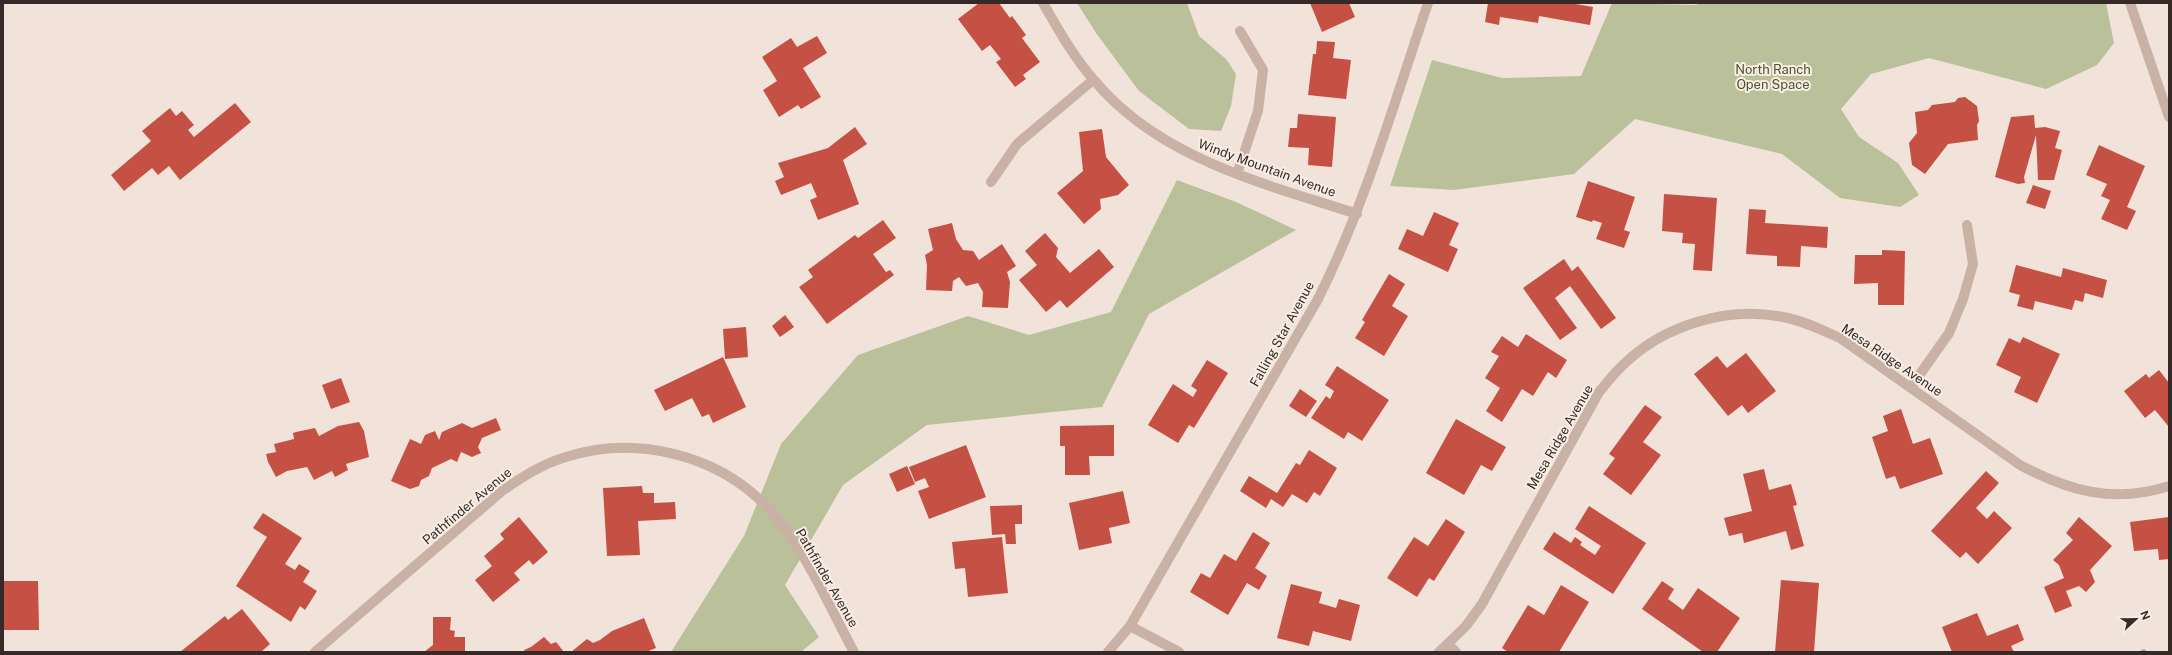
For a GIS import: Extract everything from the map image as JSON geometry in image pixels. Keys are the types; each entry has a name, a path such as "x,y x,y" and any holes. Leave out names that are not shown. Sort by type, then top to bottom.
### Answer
{"street":[{"name":"Windy Mountain Avenue","path":"1043,3 1064,40 1093,80 1128,114 1161,139 1194,157 1237,174 1357,214"},
{"name":"Falling Star Avenue","path":"1108,652 1130,626 1318,299 1357,214 1428,3"},
{"path":"2130,3 2169,117"},
{"path":"1237,174 1258,111 1263,70 1240,31"},
{"path":"991,182 1017,144 1093,80"},
{"path":"1911,387 1949,334 1963,298 1973,264 1967,225"},
{"name":"Mesa Ridge Avenue","path":"1439,652 1466,626 1482,604 1599,392 1623,364 1659,338 1689,324 1718,316 1751,314 1783,317 1810,324 1840,338 2020,465 2050,481 2076,489 2104,494 2129,494 2156,490 2169,486"},
{"name":"Pathfinder Avenue","path":"315,652 502,491 521,478 540,467 566,456 615,447 662,450 701,462 743,487 769,509 796,545 854,652"},
{"path":"1130,626 1179,652"},
{"path":"1448,644 1456,652"}],"green space":[{"path":"1077,3 1187,3 1199,36 1226,59 1236,74 1231,106 1221,131 1189,129 1139,91 1096,33"},
{"name":"North Ranch Open Space","path":"1612,3 1696,5 1701,3 2106,3 2114,43 2097,65 2046,89 1929,58 1871,74 1841,109 1859,137 1898,163 1919,195 1900,207 1840,198 1782,154 1635,119 1574,174 1454,190 1390,186 1432,60 1502,78 1581,76"},
{"path":"1177,180 1236,202 1296,230 1149,314 1102,407 927,425 843,485 785,585 819,637 801,652 671,652 744,536 781,444 858,355 968,316 1029,335 1111,312"}],"building":[{"path":"979,3 999,3 1010,18 1012,16 1026,35 1022,38 1040,62 1023,75 1026,79 1015,87 996,62 1001,59 990,45 982,51 958,19"},
{"path":"1310,3 1349,3 1355,17 1322,32"},
{"path":"1488,3 1570,3 1593,7 1590,25 1539,16 1538,23 1500,17 1499,25 1485,22"},
{"path":"817,36 827,53 803,68 821,97 801,109 798,105 779,117 763,90 777,81 762,57 791,38 797,47"},
{"path":"1317,41 1335,42 1333,58 1351,60 1346,99 1308,95 1313,54 1316,54"},
{"path":"1965,97 1977,106 1979,121 1977,125 1978,140 1948,144 1925,174 1912,165 1909,143 1917,133 1915,112 1928,110 1932,105 1955,102 1958,98"},
{"path":"235,103 251,122 180,180 169,166 158,175 152,168 124,191 111,175 151,141 142,131 170,108 176,116 182,111 194,125 188,130 194,137"},
{"path":"1298,114 1336,117 1332,167 1308,165 1309,148 1288,147 1290,128 1297,128"},
{"path":"2034,115 2035,128 2045,127 2060,131 2055,148 2062,150 2054,180 2038,180 2036,135 2024,177 2025,183 2018,184 1995,177 2011,117"},
{"path":"855,127 867,144 843,160 859,204 818,220 810,200 817,197 811,183 781,195 775,181 784,177 778,163 828,148"},
{"path":"1102,129 1106,157 1129,185 1118,195 1100,199 1101,209 1084,224 1057,193 1083,171 1079,132"},
{"path":"2099,145 2145,166 2127,207 2136,211 2127,230 2101,219 2110,200 2101,196 2107,184 2086,175"},
{"path":"1588,181 1635,197 1624,230 1630,232 1624,248 1596,239 1602,223 1593,220 1592,222 1576,217"},
{"path":"2033,185 2051,191 2045,209 2026,203"},
{"path":"1664,194 1717,198 1712,271 1693,270 1695,244 1682,243 1683,233 1662,231"},
{"path":"1749,209 1766,210 1765,223 1828,227 1827,248 1801,246 1800,267 1777,266 1777,256 1746,254"},
{"path":"1434,212 1459,223 1449,245 1458,249 1448,272 1398,249 1407,229 1423,236"},
{"path":"883,220 896,238 873,254 886,272 890,270 894,275 827,324 799,287 813,277 808,270 855,235 858,238"},
{"path":"952,223 956,239 963,250 973,251 979,260 1002,244 1016,266 1007,272 1010,282 1008,308 982,307 983,292 978,283 966,286 959,277 953,281 952,291 926,290 927,265 925,255 933,250 928,229"},
{"path":"1045,233 1058,248 1056,257 1070,273 1099,249 1114,267 1067,308 1060,300 1046,312 1019,280 1037,265 1025,251"},
{"path":"1882,250 1905,251 1904,305 1878,305 1878,283 1854,284 1855,255 1882,255"},
{"path":"1564,259 1572,271 1578,266 1616,318 1601,329 1570,286 1555,298 1577,328 1560,340 1523,288"},
{"path":"2016,265 2061,277 2063,268 2107,280 2103,298 2085,293 2083,302 2075,300 2072,310 2035,301 2033,310 2017,306 2020,295 2009,292"},
{"path":"1389,274 1405,284 1392,306 1408,316 1384,356 1355,338 1365,322 1362,320"},
{"path":"785,315 794,327 780,337 772,326"},
{"path":"746,327 748,357 725,359 723,329"},
{"path":"1526,334 1567,360 1556,378 1548,372 1533,396 1522,389 1502,422 1486,411 1500,388 1485,378 1499,356 1491,352 1502,336 1518,347"},
{"path":"2023,337 2060,354 2037,403 2014,392 2021,377 1996,365 2009,338 2020,343"},
{"path":"1746,353 1776,391 1748,413 1742,405 1728,416 1694,374 1717,356 1727,368"},
{"path":"723,357 746,407 713,423 709,414 702,417 692,398 665,411 654,390"},
{"path":"1207,360 1228,373 1194,428 1189,425 1178,443 1148,425 1173,384 1193,397 1197,390 1191,386"},
{"path":"1337,366 1389,400 1362,441 1348,432 1344,439 1311,418 1326,396 1330,399 1334,391 1325,385"},
{"path":"2159,370 2169,383 2169,427 2155,410 2145,418 2124,391 2146,374 2149,378"},
{"path":"341,378 350,402 331,409 322,385"},
{"path":"1300,389 1317,401 1306,417 1289,406"},
{"path":"1645,405 1662,417 1643,442 1661,455 1631,495 1603,474 1615,458 1609,454"},
{"path":"1901,409 1913,444 1930,438 1943,474 1900,489 1895,476 1886,479 1872,437 1888,431 1883,416"},
{"path":"496,418 501,430 482,438 478,447 481,453 472,457 461,452 457,462 451,459 432,468 429,476 421,480 419,486 410,489 391,481 410,439 421,444 425,435 435,431 439,440 442,432 462,423 472,428"},
{"path":"1456,419 1506,447 1492,471 1481,465 1464,495 1426,473"},
{"path":"359,422 364,431 369,457 346,464 348,470 335,477 332,471 314,480 307,467 287,471 276,477 268,462 266,454 276,452 274,444 294,439 293,433 296,432 315,428 319,436 338,426"},
{"path":"1114,425 1114,456 1089,456 1090,475 1065,475 1065,446 1060,446 1060,426"},
{"path":"966,445 986,497 929,519 918,491 929,487 925,478 915,482 909,467"},
{"path":"1309,450 1337,468 1320,496 1314,492 1307,503 1292,494 1283,507 1271,499 1266,508 1240,491 1249,476 1277,493 1296,463 1300,465"},
{"path":"907,466 915,484 897,492 889,474"},
{"path":"1764,469 1769,490 1791,484 1797,505 1793,506 1804,546 1791,550 1786,531 1744,543 1742,533 1729,536 1724,518 1752,511 1743,474"},
{"path":"1986,471 1999,483 1976,508 1987,519 1994,511 2012,528 1978,564 1966,552 1960,558 1931,531"},
{"path":"642,486 643,493 654,493 654,503 675,502 676,519 638,521 640,555 607,556 603,488"},
{"path":"1123,491 1130,523 1109,528 1112,543 1079,550 1069,503"},
{"path":"1022,505 1022,524 1015,524 1016,544 1006,544 1005,534 992,535 990,506"},
{"path":"1589,506 1646,543 1613,594 1543,549 1554,532 1571,543 1575,537 1582,542 1580,545 1595,555 1601,546 1575,529"},
{"path":"263,513 302,538 285,564 295,570 299,564 310,571 303,582 317,591 305,610 300,606 291,622 236,586 267,537 253,528"},
{"path":"519,517 548,552 533,565 529,560 514,573 520,580 493,602 475,580 492,566 484,556 504,539 500,534"},
{"path":"2079,517 2112,546 2090,570 2095,582 2086,592 2079,586 2066,591 2072,606 2055,613 2044,587 2064,578 2059,565 2053,560 2073,540 2066,533"},
{"path":"2169,517 2169,559 2159,560 2158,549 2134,551 2130,522"},
{"path":"1446,519 1465,532 1434,581 1429,578 1417,597 1387,578 1414,537 1428,546"},
{"path":"1253,532 1270,543 1255,568 1267,576 1259,590 1247,583 1228,615 1190,592 1201,573 1210,578 1224,554 1236,561"},
{"path":"1002,537 1008,593 968,597 965,568 955,569 952,542"},
{"path":"1781,580 1819,583 1814,652 1775,652"},
{"path":"3,581 38,581 39,630 3,630"},
{"path":"1662,581 1674,589 1668,599 1683,610 1698,588 1740,618 1717,652 1703,652 1642,609"},
{"path":"1291,584 1322,592 1319,603 1336,608 1339,599 1360,605 1351,641 1313,631 1309,646 1277,638"},
{"path":"1561,585 1589,602 1559,652 1508,652 1502,648 1528,605 1544,615"},
{"path":"242,609 270,644 261,652 180,652 225,616 228,620"},
{"path":"1977,613 1987,636 2018,624 2024,640 2011,646 2014,652 1952,652 1942,627"},
{"path":"433,617 451,617 450,630 455,631 454,637 465,637 465,652 424,652 433,645"},
{"path":"644,618 656,648 646,652 571,652 587,639 593,643 600,640 612,631"},
{"path":"544,637 551,644 556,642 564,652 525,652 524,650 531,647"}]}
